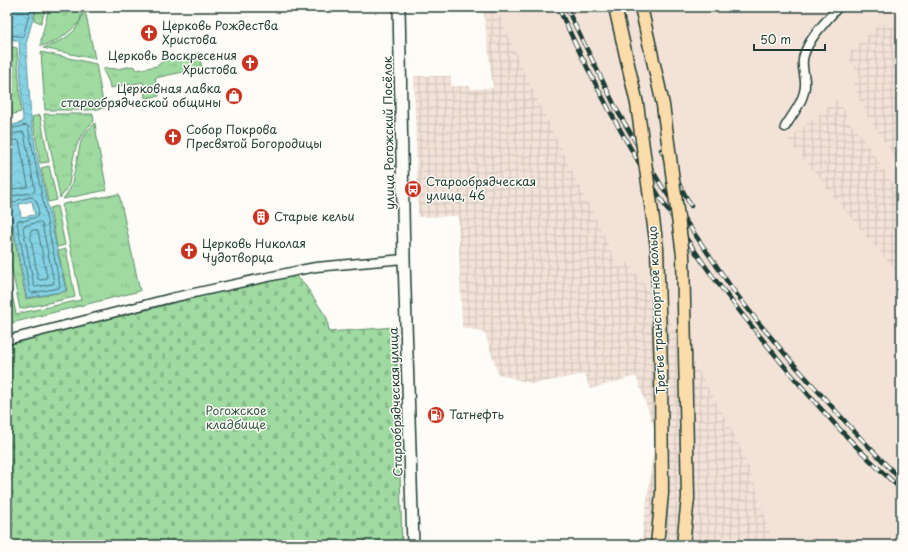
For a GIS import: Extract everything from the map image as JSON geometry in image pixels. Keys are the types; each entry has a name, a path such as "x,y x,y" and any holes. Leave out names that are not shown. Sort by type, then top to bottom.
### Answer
{"main road":[{"name":"Третье транспортное кольцо","path":"615,7 637,104 657,248 661,370 662,493 657,545"},
{"name":"Третье транспортное кольцо","path":"641,7 663,105 683,255 688,498 683,545"}],"street":[{"name":"улица Рогожский Посёлок","path":"399,7 404,259"},
{"path":"785,127 800,102 805,86 803,57 808,44 838,7"},
{"path":"7,340 230,284 316,267 404,259"},
{"name":"Старообрядческая улица","path":"404,259 413,545"}],"shaded area":[{"path":"483,7 496,7 527,78 620,268 628,262 670,320 735,435 751,472 774,545 641,545 656,432 636,376 590,389 585,374 533,384 498,374 485,333 462,327 458,216 418,217 414,76 451,76 451,86 470,86 471,89 493,88"},
{"path":"496,7 901,7 901,545 774,545 751,472 735,435 670,320 628,262 620,268 527,78"},
{"path":"881,23 901,29 901,40 896,44 901,49 901,159 894,156 866,114 853,83 858,76 848,54"},
{"path":"836,100 848,114 845,117 861,136 901,195 901,277 788,140"}],"green space":[{"path":"37,7 46,7 41,23 34,20"},
{"path":"49,7 83,7 80,21 71,30 58,40 41,46 41,40"},
{"path":"85,10 95,59 43,48 64,39 74,31"},
{"path":"7,46 17,48 21,112 7,116"},
{"path":"41,52 96,64 104,108 91,110 45,110"},
{"path":"199,53 202,68 155,78 159,96 145,98 143,82 110,88 109,82 103,70 105,68 117,69 133,66 137,70 157,66 163,61"},
{"path":"44,114 93,114 94,121 87,128 78,142 69,184 60,198"},
{"path":"40,115 49,162 40,163 32,117"},
{"path":"95,123 107,190 63,199 72,183 81,141 86,132"},
{"path":"49,166 57,200 48,202 41,168"},
{"path":"119,194 140,291 7,324 7,269 16,314 81,300 62,207 63,204"},
{"path":"57,206 65,245 57,247 50,208"},
{"path":"10,216 26,299 67,291 58,251 66,249 75,297 20,309 7,246 7,217"},
{"name":"Рогожское кладбище","path":"294,275 303,282 327,318 329,332 396,327 402,545 7,545 7,344"}],"water":[{"path":"7,7 36,7 26,44 31,119 36,152 66,291 27,298 7,194 7,127 23,122 19,41 7,38","holes":["32,201 35,215 21,217 19,204"]}],"railway":[{"path":"558,7 608,108 626,140 664,205 706,267 743,316 814,402 865,456 901,489"},
{"path":"566,7 618,112 661,185 731,287 790,360 852,429 901,480"},
{"path":"661,150 691,206"}],"place":[{"name":"Церковь Рождества Христова","path":"149,33"},
{"name":"Церковь Воскресения Христова","path":"250,63"},
{"name":"Церковная лавка старообрядческой общины","path":"234,96"},
{"name":"Собор Покрова Пресвятой Богородицы","path":"173,137"},
{"name":"Старообрядческая улица, 46","path":"413,189"},
{"name":"Старые кельи","path":"261,217"},
{"name":"Церковь Николая Чудотворца","path":"189,251"},
{"name":"Татнефть","path":"436,415"}]}
